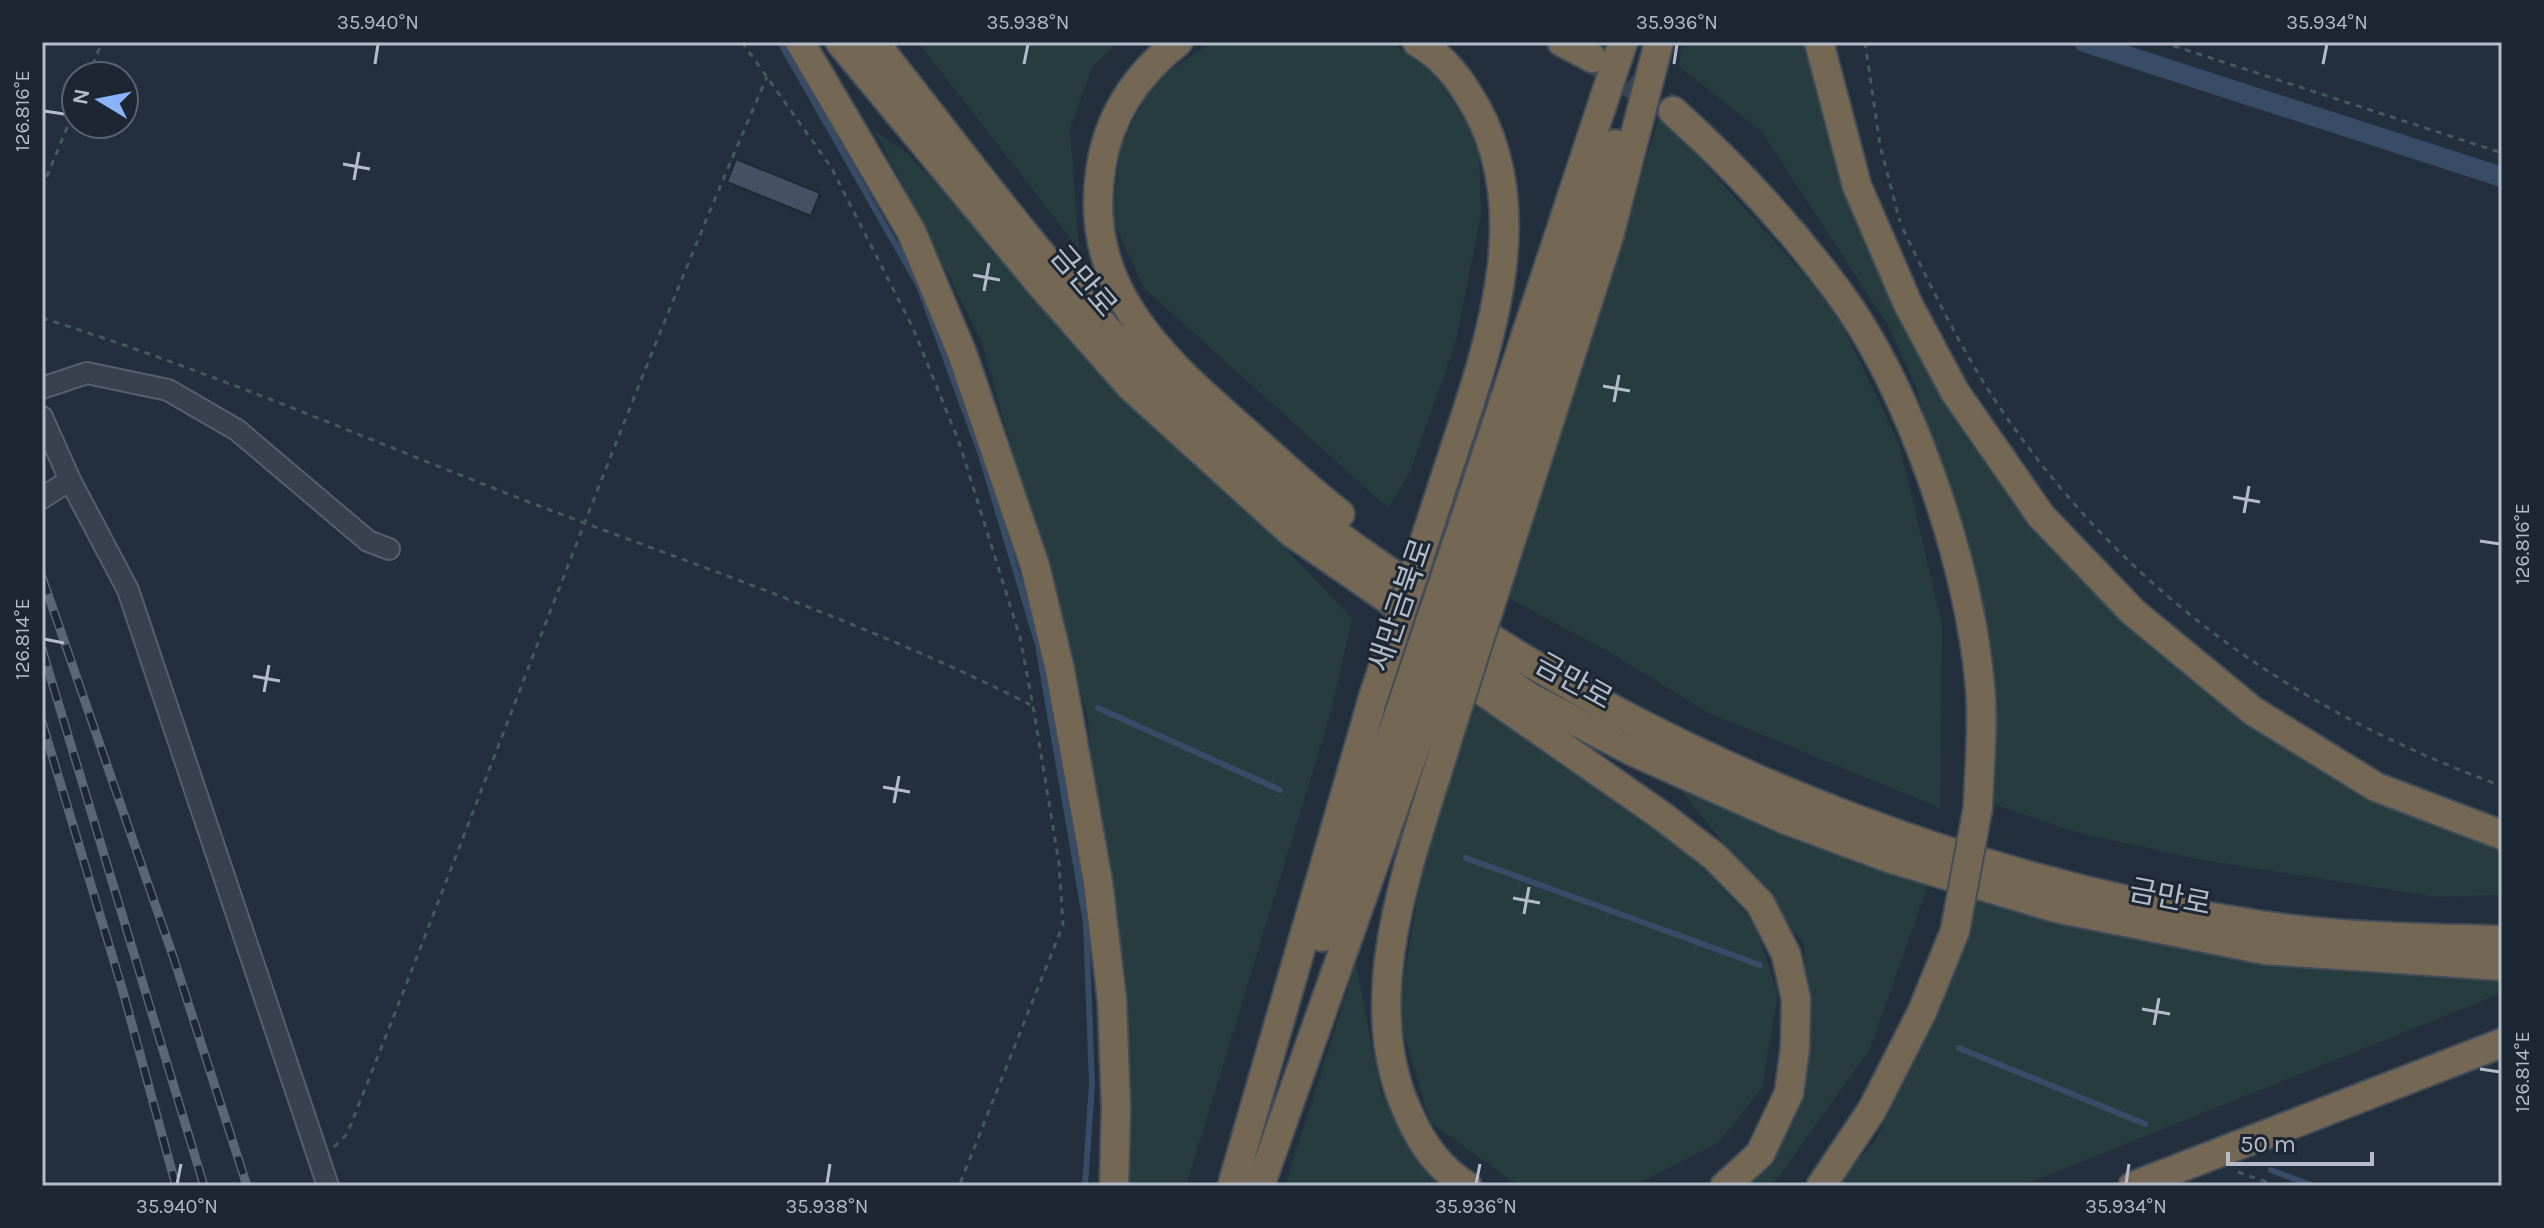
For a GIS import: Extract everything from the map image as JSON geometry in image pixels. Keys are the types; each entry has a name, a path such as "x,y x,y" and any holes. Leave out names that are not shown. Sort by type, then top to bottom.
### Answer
{"highway":[{"path":"800,42 911,231 962,353 1035,566 1060,670 1098,882 1112,1000 1116,1107 1114,1186"},
{"name":"금만로","path":"840,42 1131,387 1291,532 1531,698 1734,799 1839,841 2056,908 2265,950 2502,966"},
{"name":"금만로","path":"874,42 1029,239 1132,357 1262,477 1365,557 1532,665 1659,735 1787,791 1899,834 2043,877 2170,909 2261,925 2355,935 2502,940"},
{"path":"1178,42 1147,66 1120,106 1104,147 1097,190 1101,243 1116,288 1139,327 1182,377 1323,501 1532,665"},
{"path":"1232,1186 1373,698 1483,355 1500,278 1505,227 1495,142 1458,77 1417,42"},
{"path":"1562,42 1592,58"},
{"name":"새만금북로","path":"1491,521 1623,42"},
{"name":"새만금북로","path":"1260,1186 1424,724 1649,42"},
{"path":"1467,1186 1455,1178 1421,1140 1395,1087 1387,1042 1387,996 1424,724 1491,521 1609,236 1659,42"},
{"path":"1819,42 1857,186 1908,304 1955,392 2041,516 2133,612 2253,711 2376,787 2502,835"},
{"path":"1673,111 1721,155 1838,291 1891,380 1955,545 1980,687 1978,807 1955,931 1922,1012 1872,1110 1821,1186"},
{"path":"1210,461 1374,614 1662,816 1715,857 1760,903 1786,954 1796,999 1795,1048 1789,1093 1760,1154 1725,1186"},
{"name":"새만금북로","path":"1232,1186 1424,724"},
{"path":"2133,1186 2502,1043"}],"street":[{"path":"42,388 87,373 168,390 237,430 368,541 389,549"},
{"path":"42,417 70,480 128,590 328,1186"},
{"path":"42,498 70,480"}],"path":[{"path":"742,42 831,167 913,328 959,442 1020,637 1059,863 1063,925 959,1186"},
{"path":"1865,42 1880,145 1901,224 1957,338 2012,425 2085,518 2173,600 2258,668 2344,719 2439,763 2502,786"},
{"path":"2162,42 2502,153"},
{"path":"320,1161 347,1134 587,524 676,285 767,77"},
{"path":"42,188 62,140"},
{"path":"42,318 142,349 971,674 1033,706"}],"green space":[{"path":"918,42 1117,42 1092,68 1070,129 1079,249"},
{"path":"1213,42 1391,42 1435,75 1479,141 1481,215 1456,341 1410,472 1388,508 1144,288 1112,218 1121,145 1154,80"},
{"path":"1683,42 1809,42 1970,435 2129,629 2292,751 2424,821 2502,843 2502,895 2436,897 2197,859 2071,831 1993,804 1991,681 1917,390 1889,327 1762,132 1678,66"},
{"path":"1660,115 1833,306 1899,443 1942,623 1940,808 1709,713 1607,651 1507,597"},
{"path":"875,131 908,154 1352,618 1331,712 1186,1186 1123,1186 1131,1090 1087,714 981,340"},
{"path":"1475,703 1528,735 1678,842 1754,922 1778,993 1762,1088 1718,1143 1633,1186 1519,1186 1430,1122 1398,1013 1423,865"},
{"path":"1678,786 1928,885 1870,1049 1772,1186 1743,1186 1808,1031 1804,944"},
{"path":"1973,899 2298,966 2502,977 2502,993 2021,1186 1833,1186 1875,1141 1956,970"},
{"path":"1356,963 1381,1094 1440,1186 1285,1186"}],"building":[{"path":"736,159 820,193 811,216 727,182"}],"waterway":[{"path":"780,42 919,286 981,455 1038,645 1086,923 1092,1084 1085,1186"},
{"path":"2084,42 2502,177"},
{"path":"1098,708 1280,790"},
{"path":"1466,858 1760,965"},
{"path":"1959,1048 2145,1124"},
{"path":"2271,1170 2313,1186"}],"tunnel":[{"path":"1593,59 1673,111"}],"railway":[{"path":"42,577 174,959 247,1186"},
{"path":"42,649 204,1186"},
{"path":"42,722 122,988 176,1186"}]}
